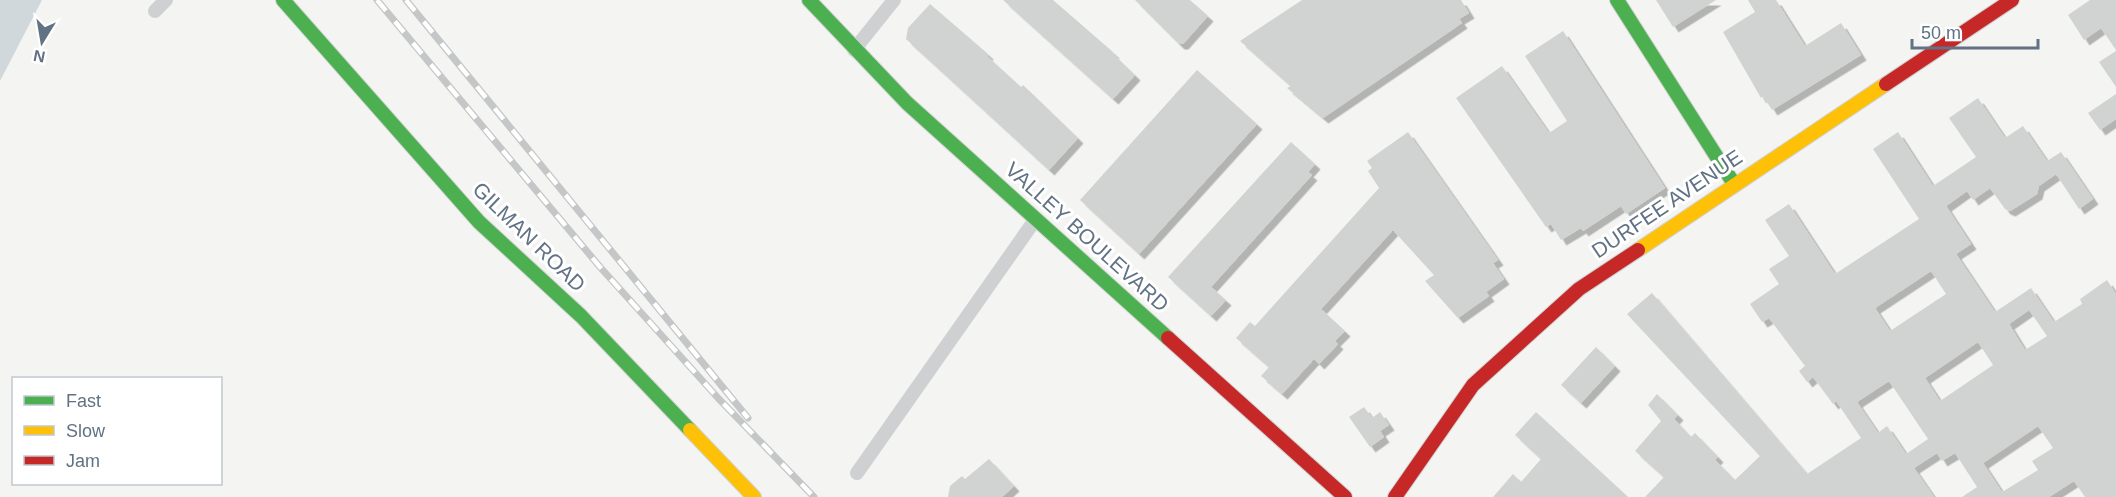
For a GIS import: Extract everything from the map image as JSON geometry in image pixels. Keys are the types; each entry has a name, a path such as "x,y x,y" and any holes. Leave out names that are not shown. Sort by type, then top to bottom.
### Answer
{"main road":[{"name":"GILMAN ROAD","path":"283,0 479,222 581,316 754,497"},
{"name":"VALLEY BOULEVARD","path":"809,0 854,50 1035,220 1345,497"},
{"path":"1617,0 1734,184"},
{"name":"DURFEE AVENUE","path":"1395,497 1473,385 1525,335 1579,289 2012,0"}],"street":[{"path":"155,11 166,0"},
{"path":"854,50 894,0"},
{"path":"857,472 1035,220"}],"shaded area":[{"path":"0,0 42,0 0,81"}],"building":[{"path":"1003,0 1053,0 1114,53 1135,75 1113,99"},
{"path":"1135,0 1190,0 1208,16 1183,44 1179,44"},
{"path":"1302,0 1461,0 1469,13 1459,19 1462,23 1323,118 1287,88 1291,86 1240,41"},
{"path":"1656,0 1716,0 1673,27"},
{"path":"1748,0 1776,0 1805,46 1841,23 1861,55 1772,110 1763,96 1761,98 1723,32 1755,12"},
{"path":"2090,0 2116,0 2116,50 2101,28 2084,40 2068,15"},
{"path":"930,4 988,54 987,56 1021,87 1023,85 1078,138 1049,170 906,39 908,28"},
{"path":"1563,31 1665,188 1626,214 1621,206 1583,231 1581,228 1561,240 1551,224 1546,227 1456,98 1502,66 1549,133 1567,121 1525,56"},
{"path":"2116,51 2116,87 2099,62"},
{"path":"1197,70 1257,124 1139,254 1080,200"},
{"path":"2116,94 2116,119 2100,130 2088,113"},
{"path":"1978,98 2005,138 2023,126 2047,161 2061,152 2093,199 2079,209 2056,174 2039,186 2037,194 2010,211 2005,209 1990,188 1973,200 1967,191 1946,206 1971,244 1956,254 1995,312 2031,288 2054,322 2082,304 2080,299 2107,280 2116,294 2116,497 2085,497 2074,481 2049,497 1962,497 1977,487 1955,453 1942,461 1937,453 1914,468 1934,497 1645,497 1664,477 1635,451 1661,421 1648,405 1657,394 1678,415 1674,419 1691,437 1695,433 1718,457 1715,460 1735,480 1760,456 1627,314 1652,293 1807,474 1861,438 1836,401 1833,404 1813,377 1807,382 1799,371 1805,366 1769,318 1762,322 1750,304 1779,284 1769,269 1789,256 1765,220 1789,204 1835,274 1919,219 1873,149 1898,132 1933,186 1976,157 1949,118","holes":["1931,271 1946,294 1890,331 1875,308","2029,310 2047,336 2025,350 2009,324","1978,342 1993,365 1940,401 1925,378","1889,381 1928,439 1906,454 1887,426 1878,433 1857,402","2038,426 2053,448 2032,461 2038,470 2002,492 1983,463"]},
{"path":"1408,132 1498,260 1493,263 1504,279 1486,292 1489,296 1458,318 1425,281 1434,275 1393,230 1321,309 1345,331 1335,341 1338,344 1319,364 1314,359 1282,394 1261,376 1269,367 1236,338 1250,322 1255,326 1379,188 1368,171 1372,168 1367,161"},
{"path":"1291,142 1315,164 1308,172 1312,175 1211,287 1226,300 1211,316 1168,277"},
{"path":"1596,347 1615,366 1581,403 1561,385"},
{"path":"1364,407 1372,418 1380,412 1389,425 1380,431 1384,437 1370,447 1349,417"},
{"path":"1536,412 1628,497 1493,497 1513,474 1521,482 1541,459 1515,435"},
{"path":"989,459 1014,486 1002,497 948,497 950,486 962,476 965,479"}],"railway":[{"path":"377,0 600,267 718,398 814,497"},
{"path":"406,0 748,418"}],"traffic: fast":[{"path":"283,0 479,222 581,316 690,430"},
{"path":"809,0 907,103 1168,338"},
{"path":"1617,0 1734,184"}],"traffic: slow":[{"path":"1638,250 1886,84"},
{"path":"690,430 754,497"}],"traffic: jam":[{"path":"1886,84 2012,0"},
{"path":"1395,497 1473,385 1579,289 1638,250"},
{"path":"1168,338 1345,497"}]}
